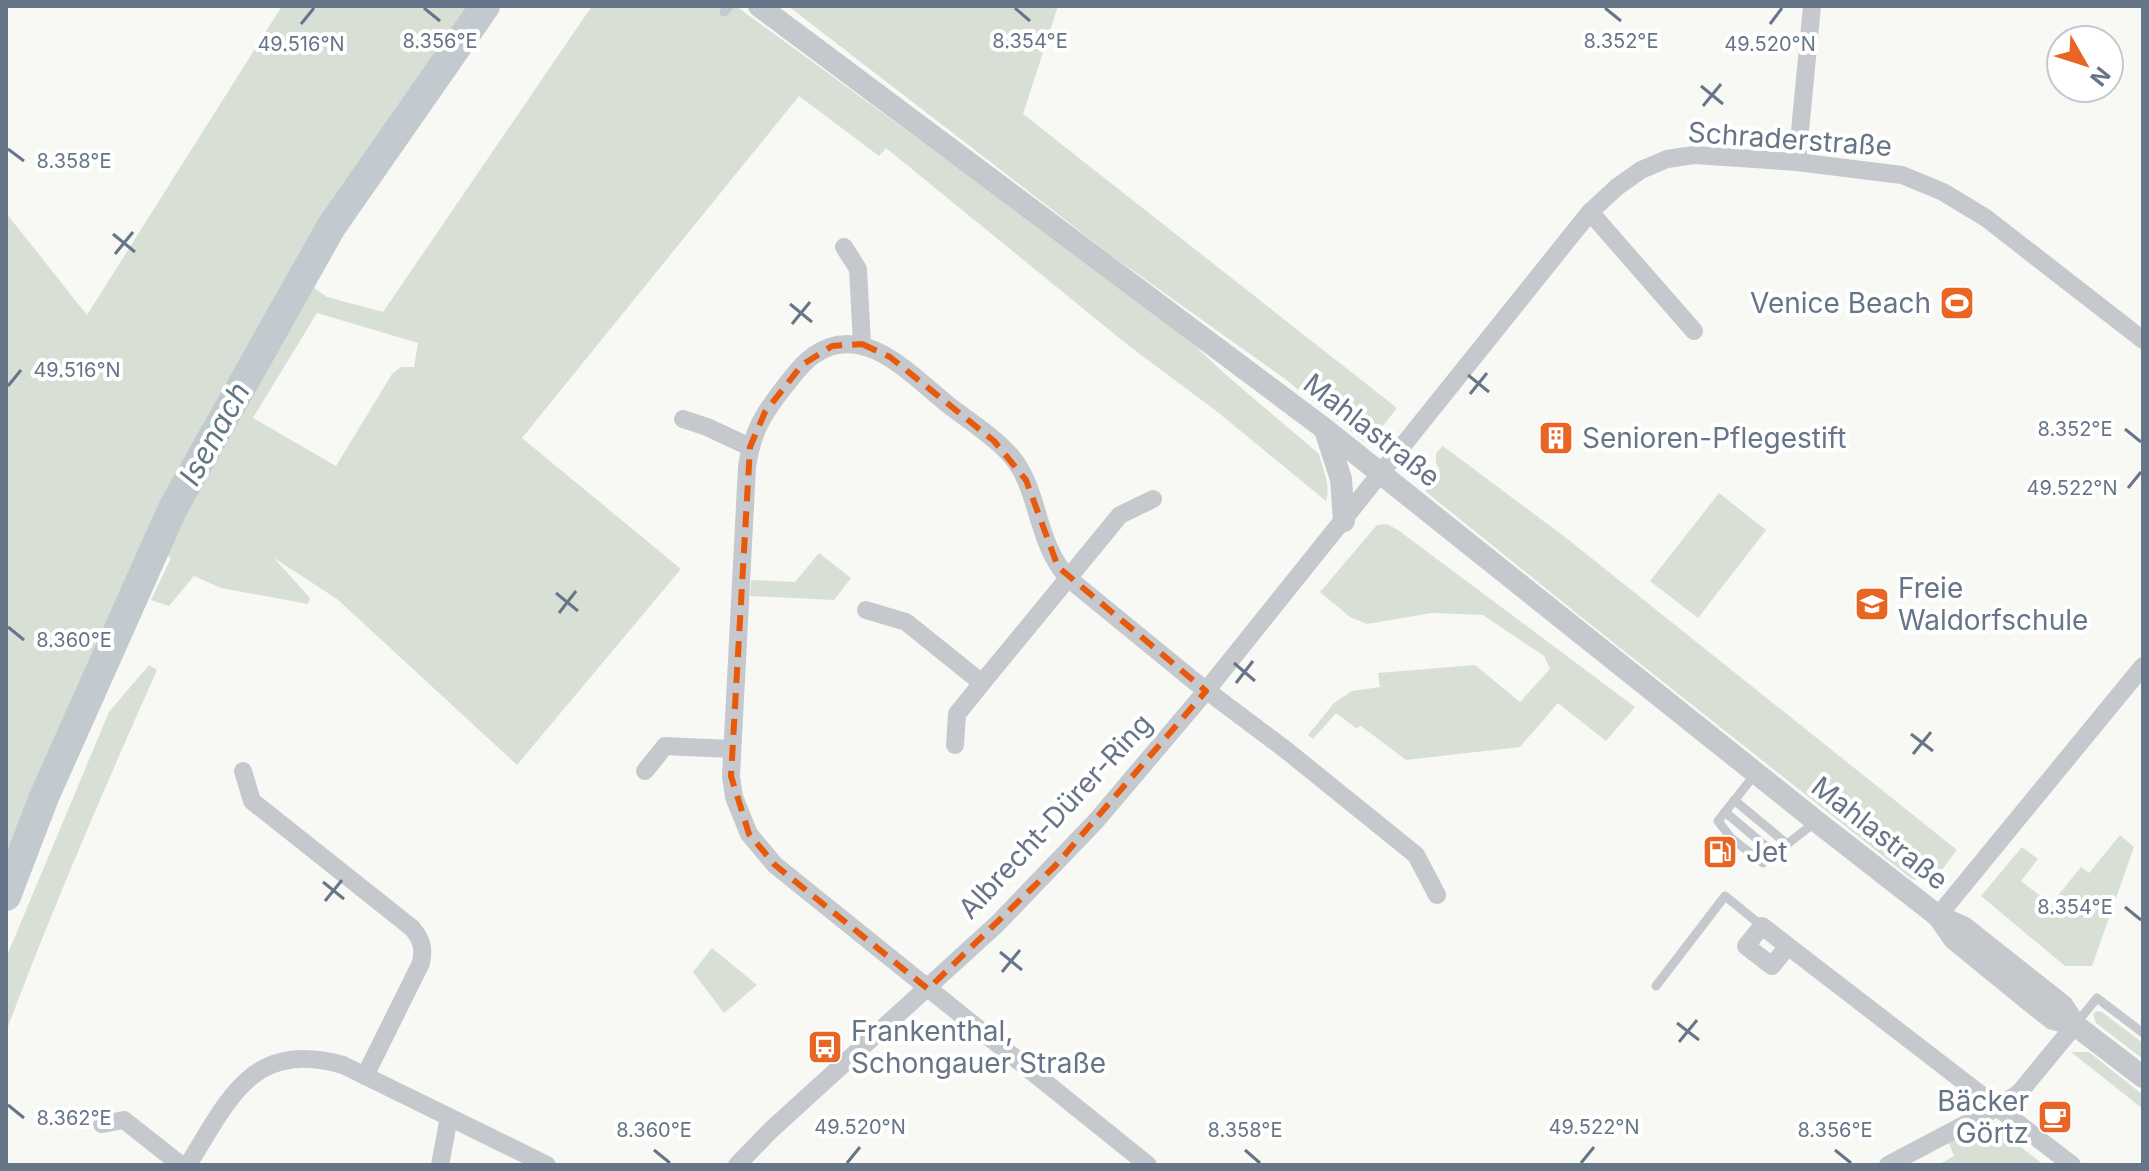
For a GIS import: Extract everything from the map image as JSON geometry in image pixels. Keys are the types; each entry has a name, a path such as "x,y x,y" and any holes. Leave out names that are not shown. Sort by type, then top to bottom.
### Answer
{"street":[{"name":"Mahlastraße","path":"759,6 1325,429 1816,821 1938,916 1963,927 2063,1006 2075,1025 2143,1077"},
{"path":"1797,162 1812,6"},
{"name":"Schraderstraße","path":"1381,474 1590,212 1641,170 1667,159 1694,155 1797,162 1902,175 1943,192 1986,218 2143,340"},
{"path":"1590,212 1694,331"},
{"path":"844,247 858,269 862,344"},
{"path":"1148,1165 775,865 749,834 734,797 731,749 747,467 755,430 765,412 802,365 816,353 832,346 862,344 890,357 994,441 1012,458 1026,480 1049,551 1068,578 1206,691 1286,750 1416,855 1437,895"},
{"path":"683,419 750,447"},
{"path":"1325,429 1341,479 1344,521"},
{"name":"Albrecht-Dürer-Ring","path":"737,1165 771,1130 928,989 1055,866 1206,691 1381,474"},
{"path":"955,745 957,714 1120,515 1153,499"},
{"path":"866,610 906,622 982,683"},
{"path":"1938,916 2143,666"},
{"path":"645,771 665,746 731,749"},
{"path":"243,771 252,801 412,928 420,938 423,951 421,963 365,1076"},
{"path":"1788,946 1772,966 1746,946 1762,926 1998,1107 2072,1165"},
{"path":"1888,1165 2019,1093 2075,1025"},
{"path":"188,1165 231,1095 248,1078 271,1064 293,1058 325,1060 343,1065 547,1165"},
{"path":"440,1165 449,1117"},
{"path":"102,1124 124,1120 181,1165"}],"lane":[{"path":"1756,773 1718,821 1731,838 1763,863 1816,821"},
{"path":"1734,800 1787,844"},
{"path":"1725,812 1775,854"},
{"path":"1656,986 1725,896 1762,926"},
{"path":"2075,1025 2097,998 2143,1033"}],"highlighted area":[{"path":"862,344 890,357 994,441 1026,480 1058,567 1206,691 1055,866 928,989 775,865 749,834 731,776 750,447 765,412 802,365 832,346"}],"shaded area":[{"path":"282,6 497,6 332,239 308,284 327,297 383,312 592,6 736,6 1173,325 1319,454 1327,495 1326,501 886,148 879,156 799,96 522,438 681,569 517,765 337,599 274,558 310,598 308,604 221,588 194,576 169,606 151,600 171,558 150,545 6,888 6,213 87,315","holes":["317,313 418,343 414,367 401,367 392,374 336,466 253,418"]},
{"path":"788,6 1058,6 1023,114 1397,408 1368,445 1285,379 1111,255"},
{"path":"1443,446 1565,537 1957,850 1941,871 1927,881 1912,879 1425,491 1440,471 1436,453"},
{"path":"1719,493 1766,530 1698,618 1650,581"},
{"path":"1387,524 1635,707 1606,741 1558,703 1520,747 1406,760 1361,726 1356,728 1336,713 1313,739 1308,735 1334,703 1352,691 1380,687 1378,673 1475,665 1520,702 1550,669 1544,656 1483,615 1432,613 1367,624 1350,617 1320,592 1377,525"},
{"path":"819,553 851,578 834,600 750,596 751,580 795,582"},
{"path":"149,665 157,670 79,850 6,1032 6,958 109,712"},
{"path":"2120,835 2134,847 2092,966 2065,966 1981,896 2022,847 2038,859 2021,881 2051,904 2081,867 2089,873"},
{"path":"712,948 757,985 724,1013 693,972"},
{"path":"2102,1012 2143,1043 2143,1059 2096,1023 2093,1014"},
{"path":"2071,1052 2089,1052 2143,1095 2143,1109"},
{"path":"1988,1121 2044,1165 1938,1165 1954,1156 1949,1143"}],"waterway":[{"name":"Isenach","path":"6,896 44,797 173,508 331,227 485,6"}],"place":[{"name":"Venice Beach","path":"1957,303"},
{"name":"Senioren-Pflegestift","path":"1556,438"},
{"name":"Freie Waldorfschule","path":"1872,604"},
{"name":"Jet","path":"1720,852"},
{"name":"Frankenthal, Schongauer Straße","path":"825,1047"},
{"name":"Bäcker Görtz","path":"2055,1117"}]}
